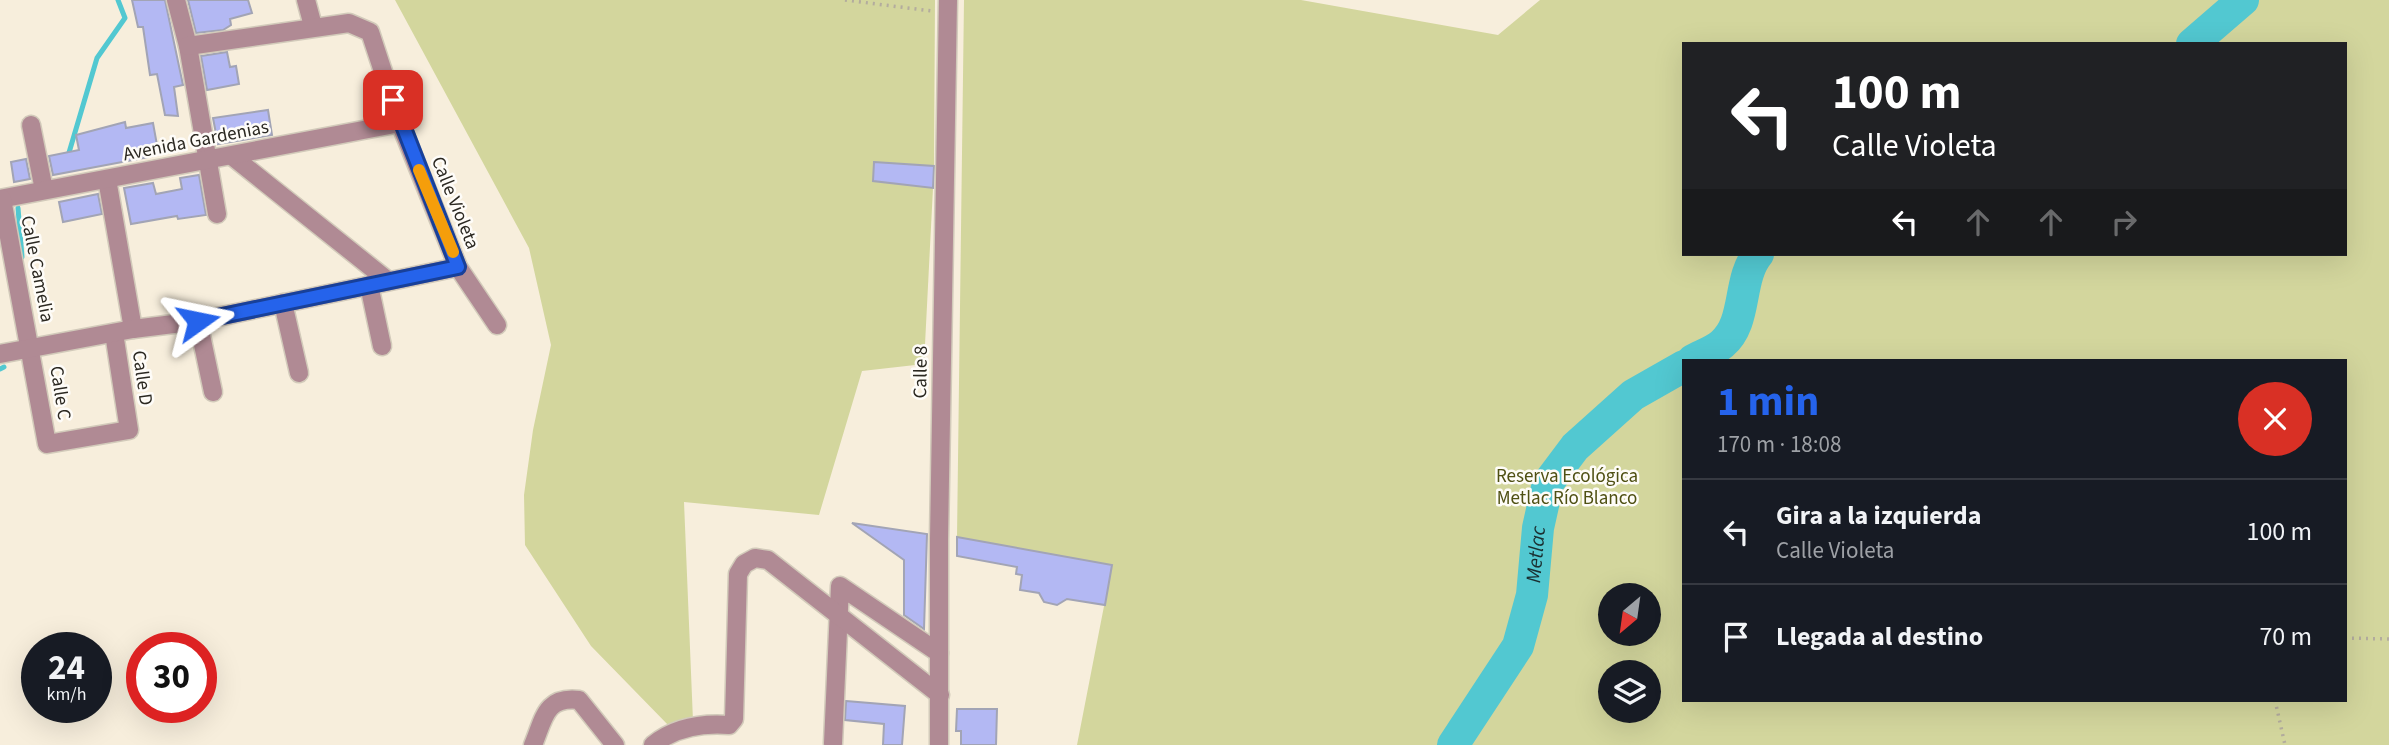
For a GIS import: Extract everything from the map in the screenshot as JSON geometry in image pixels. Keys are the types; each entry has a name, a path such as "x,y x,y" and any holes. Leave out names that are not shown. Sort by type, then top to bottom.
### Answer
{"street":[{"path":"176,0 188,46 217,214"},
{"path":"188,46 313,26 306,0"},
{"name":"Calle 8","path":"939,745 948,6"},
{"name":"Calle Violeta","path":"313,26 349,23 370,32 400,123 458,267 497,325"},
{"name":"Avenida Gardenias","path":"1,199 400,123"},
{"path":"31,125 44,190"},
{"path":"232,156 387,280"},
{"path":"107,179 133,329"},
{"name":"Calle Camelia","path":"1,199 31,348"},
{"path":"0,354 133,329 198,321 458,267"},
{"path":"369,285 382,346"},
{"path":"283,303 299,373"},
{"path":"198,321 213,392"},
{"name":"Calle D","path":"47,444 129,430 114,333"},
{"name":"Calle C","path":"31,348 47,444"},
{"path":"653,745 663,737 701,723 729,725 734,719 738,574 744,564 755,558 768,561 940,695"},
{"path":"833,743 840,586 939,653"},
{"path":"533,745 550,706 563,698 579,700 615,745"}],"path":[{"path":"845,0 948,6"},
{"path":"2347,638 2389,639"},
{"path":"2275,702 2285,745"}],"green space":[{"path":"395,0 935,0 934,166 874,162 873,180 933,188 924,364 862,371 819,515 684,502 693,721 670,727 591,646 525,545 524,495 533,430 551,345 529,248"},
{"name":"Reserva Ecológica Metlac Río Blanco","path":"964,0 1301,0 1498,35 1540,0 2389,0 2389,745 1077,745 1112,565 957,537"}],"building":[{"path":"132,0 165,0 183,85 174,87 178,116 165,115 157,74 150,75 143,27 138,27"},
{"path":"188,0 248,0 252,13 230,19 231,25 223,30 196,33"},
{"path":"227,52 230,67 236,66 239,84 207,90 201,56"},
{"path":"268,110 272,135 218,144 213,118"},
{"path":"125,122 126,128 153,123 157,145 148,147 149,157 53,175 49,156 79,150 76,135"},
{"path":"26,159 30,179 14,182 11,162"},
{"path":"874,162 934,166 933,188 873,181"},
{"path":"199,175 206,215 178,219 177,216 131,224 124,188 153,183 156,194 182,189 180,178"},
{"path":"98,194 102,214 63,222 59,202"},
{"path":"852,523 927,534 924,629 904,615 904,560"},
{"path":"957,537 1112,565 1105,605 1067,599 1057,605 1044,602 1039,593 1020,590 1022,575 1016,574 1017,567 957,556"},
{"path":"846,701 905,706 902,745 883,745 884,724 845,720"},
{"path":"957,709 997,709 996,745 961,745 961,731 956,731"}],"waterway":[{"path":"68,156 97,58 125,18 118,0"},
{"name":"Metlac","path":"2194,42 2243,0"},
{"path":"18,208 22,257"},
{"name":"Metlac","path":"1695,359 1722,344 1730,335 1736,324 1751,264 1757,256"},
{"path":"0,369 4,367"},
{"name":"Metlac","path":"1453,745 1518,646 1532,595 1538,528 1548,483 1575,447 1633,395 1682,367"}],"slow traffic":[{"path":"419,170 453,252"}],"route":[{"path":"198,321 458,267 393,100"}]}
